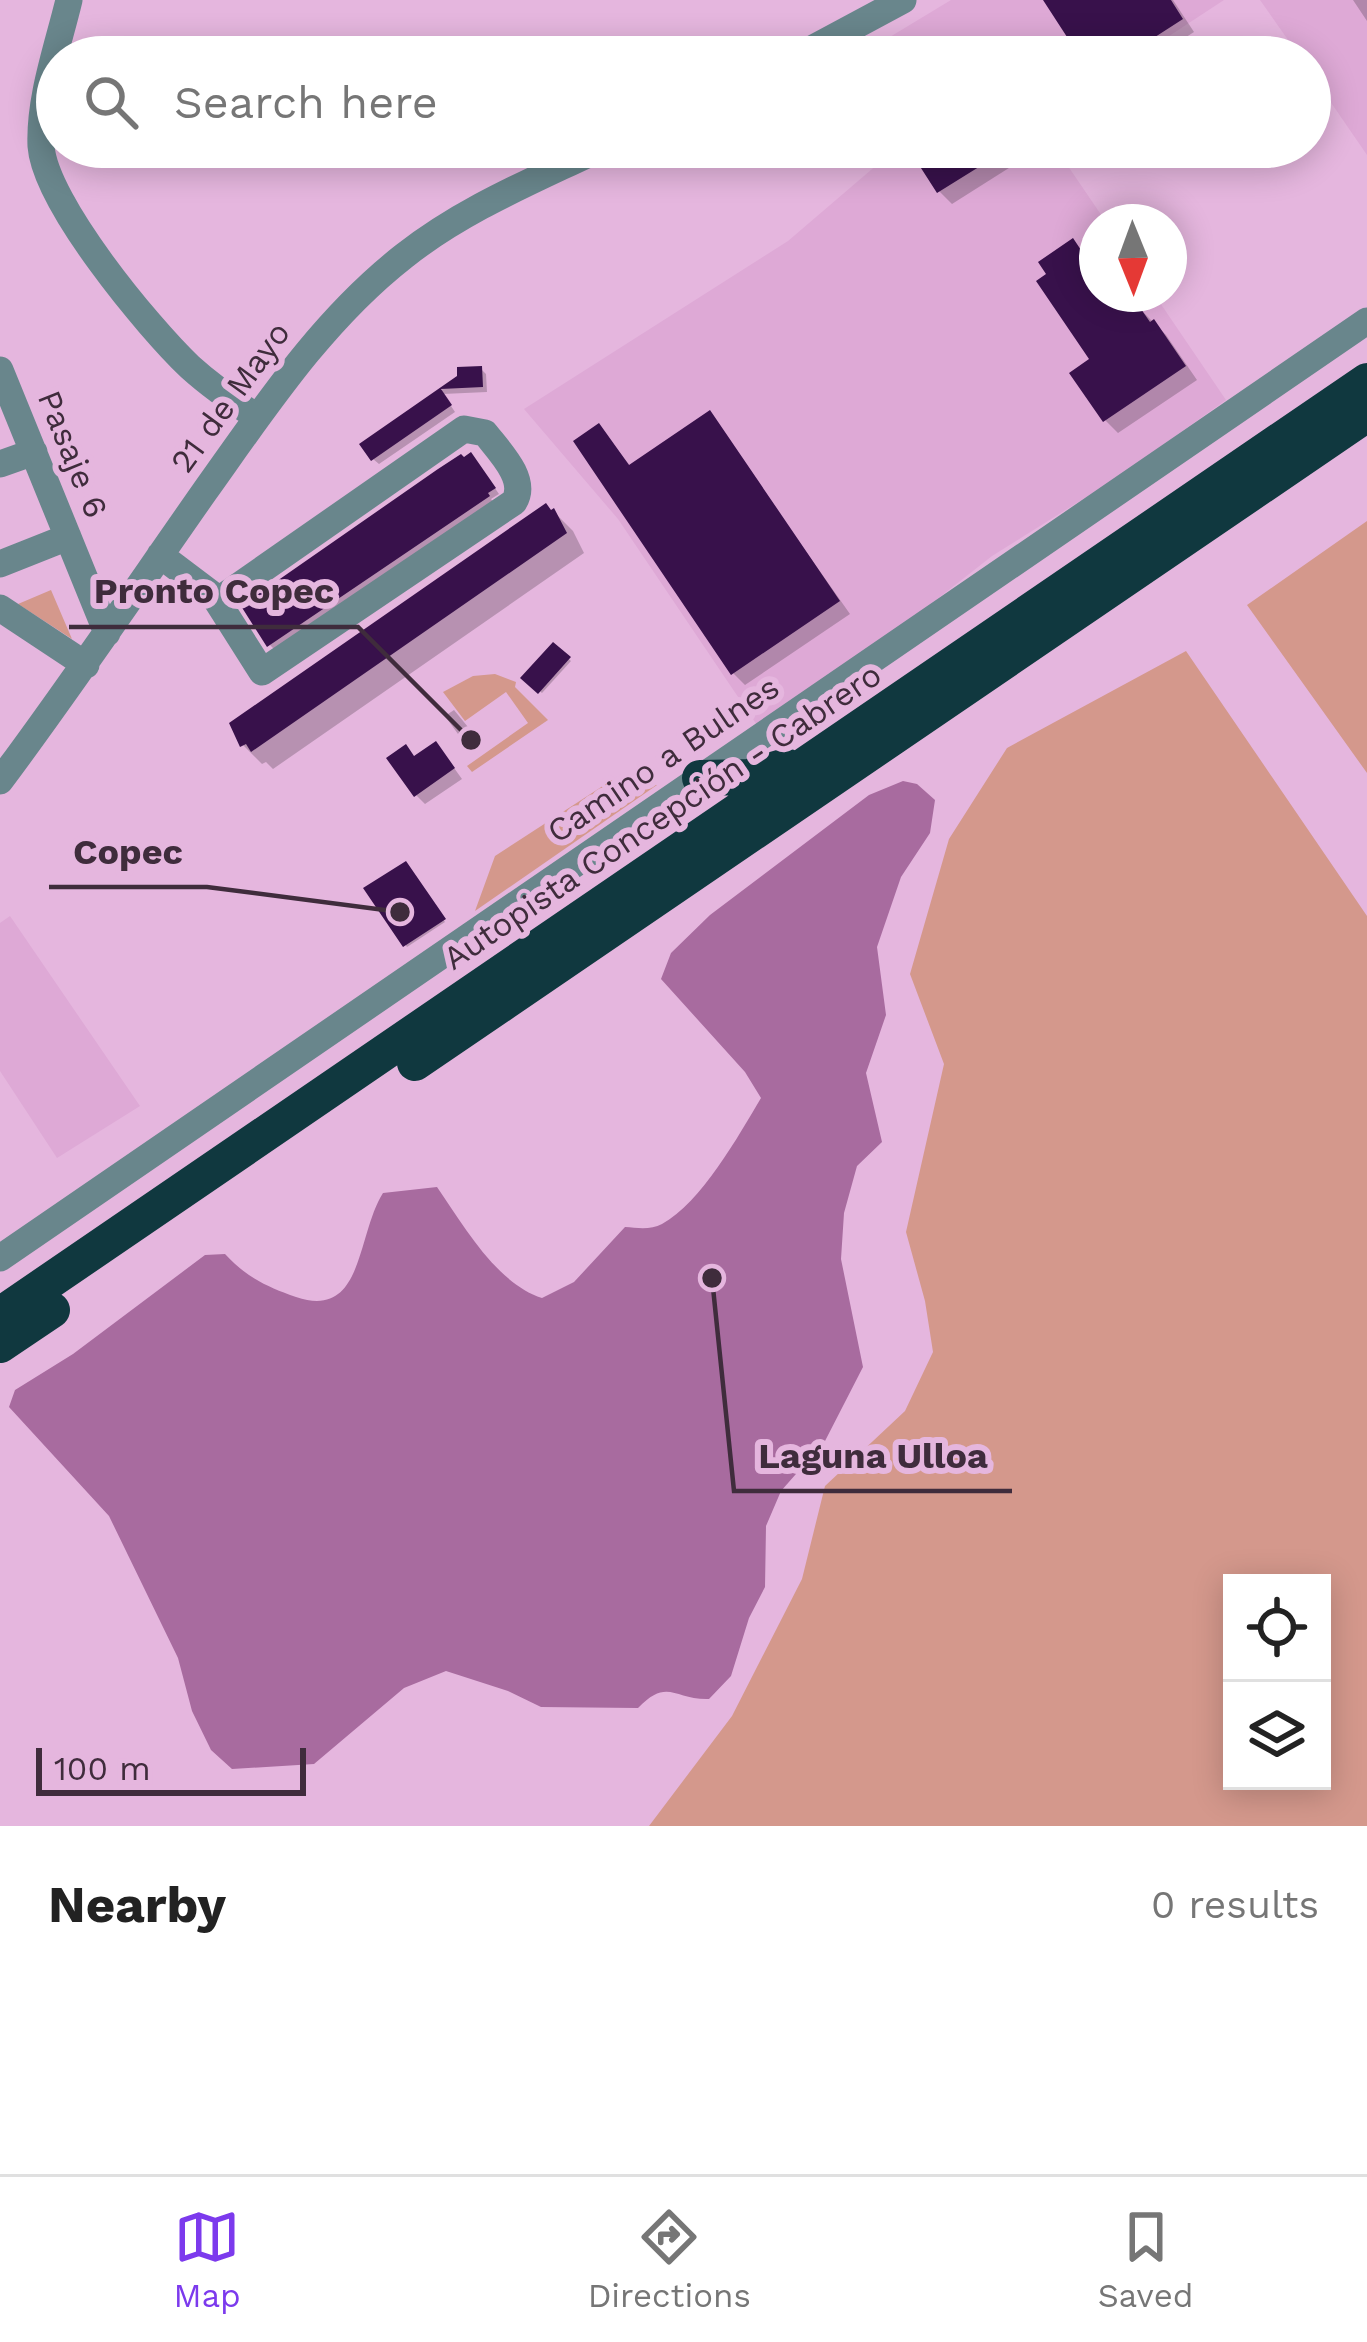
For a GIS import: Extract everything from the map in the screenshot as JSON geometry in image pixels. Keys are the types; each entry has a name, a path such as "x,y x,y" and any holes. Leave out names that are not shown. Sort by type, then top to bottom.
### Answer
{"highway":[{"name":"Autopista Concepción - Cabrero","path":"0,1315 1367,381"},
{"name":"Autopista Concepción - Cabrero","path":"0,1345 1367,414"},
{"path":"700,778 749,777 824,753"}],"street":[{"path":"61,36 69,0"},
{"path":"836,36 903,0"},
{"path":"46,168 51,185 78,228 164,339 210,384 257,417"},
{"name":"21 de Mayo","path":"0,781 257,417 323,332 402,258 494,198 558,168"},
{"name":"Camino a Bulnes","path":"0,1258 1367,321"},
{"name":"Pasaje 6","path":"0,370 107,633"},
{"path":"160,555 202,584 217,601 262,672 514,502 519,481 485,433 464,429 217,601"},
{"path":"0,464 34,452"},
{"path":"0,564 68,538"},
{"path":"1,610 86,665"}],"shaded area":[{"path":"951,0 1224,0 1169,36 891,36"},
{"path":"1260,0 1367,0 1367,155 1331,103 1331,36 1285,36"},
{"path":"873,168 1069,168 1094,204 1079,204 1079,312 1166,312 1226,400 1115,479 992,556 880,644 759,728 618,519 524,409 788,241"},
{"path":"1367,521 1367,773 1247,605"},
{"path":"51,590 72,639 18,604"},
{"path":"1186,651 1367,916 1367,1826 649,1826 732,1716 802,1579 825,1486 905,1411 933,1352 906,1232 944,1064 910,974 949,839 1007,748"},
{"path":"495,674 516,682 515,687 548,720 472,772 467,766 528,723 506,692 465,721 443,692 473,676"},
{"path":"612,780 657,785 475,911 495,856"},
{"path":"903,781 917,784 935,800 930,833 901,877 877,947 886,1015 866,1073 882,1142 857,1166 844,1213 841,1259 863,1367 825,1441 781,1491 766,1526 765,1587 749,1618 731,1676 709,1699 664,1692 638,1708 541,1707 446,1671 404,1688 314,1764 232,1769 211,1750 192,1711 178,1658 109,1516 9,1407 15,1390 73,1354 205,1255 225,1254 258,1280 296,1297 318,1301 334,1296 355,1270 383,1193 437,1187 496,1267 525,1291 542,1298 574,1282 625,1227 653,1227 677,1214 718,1167 761,1098 745,1072 661,979 671,953 710,915 869,795"},
{"path":"10,916 140,1106 57,1158 0,1071 0,923"}],"building":[{"path":"1043,0 1171,0 1183,19 1157,36 1066,36"},
{"path":"921,168 977,168 937,193"},
{"path":"1073,238 1079,247 1079,312 1143,312 1150,322 1154,319 1186,366 1103,422 1069,373 1089,359 1036,281 1046,274 1038,262"},
{"path":"482,366 483,387 441,389 452,405 371,461 359,444 457,376 457,367"},
{"path":"710,410 840,601 731,675 573,441 599,423 629,465"},
{"path":"471,452 496,488 490,496 267,647 241,606 438,469"},
{"path":"546,503 554,508 567,533 251,752 246,744 240,747 229,723"},
{"path":"553,642 571,657 538,694 520,678"},
{"path":"436,741 455,768 414,797 386,758 406,744 414,756"},
{"path":"406,861 446,919 403,947 363,888"}],"place":[{"name":"Pronto Copec","path":"471,740"},
{"name":"Copec","path":"400,912"},
{"name":"Laguna Ulloa","path":"712,1278"}]}
